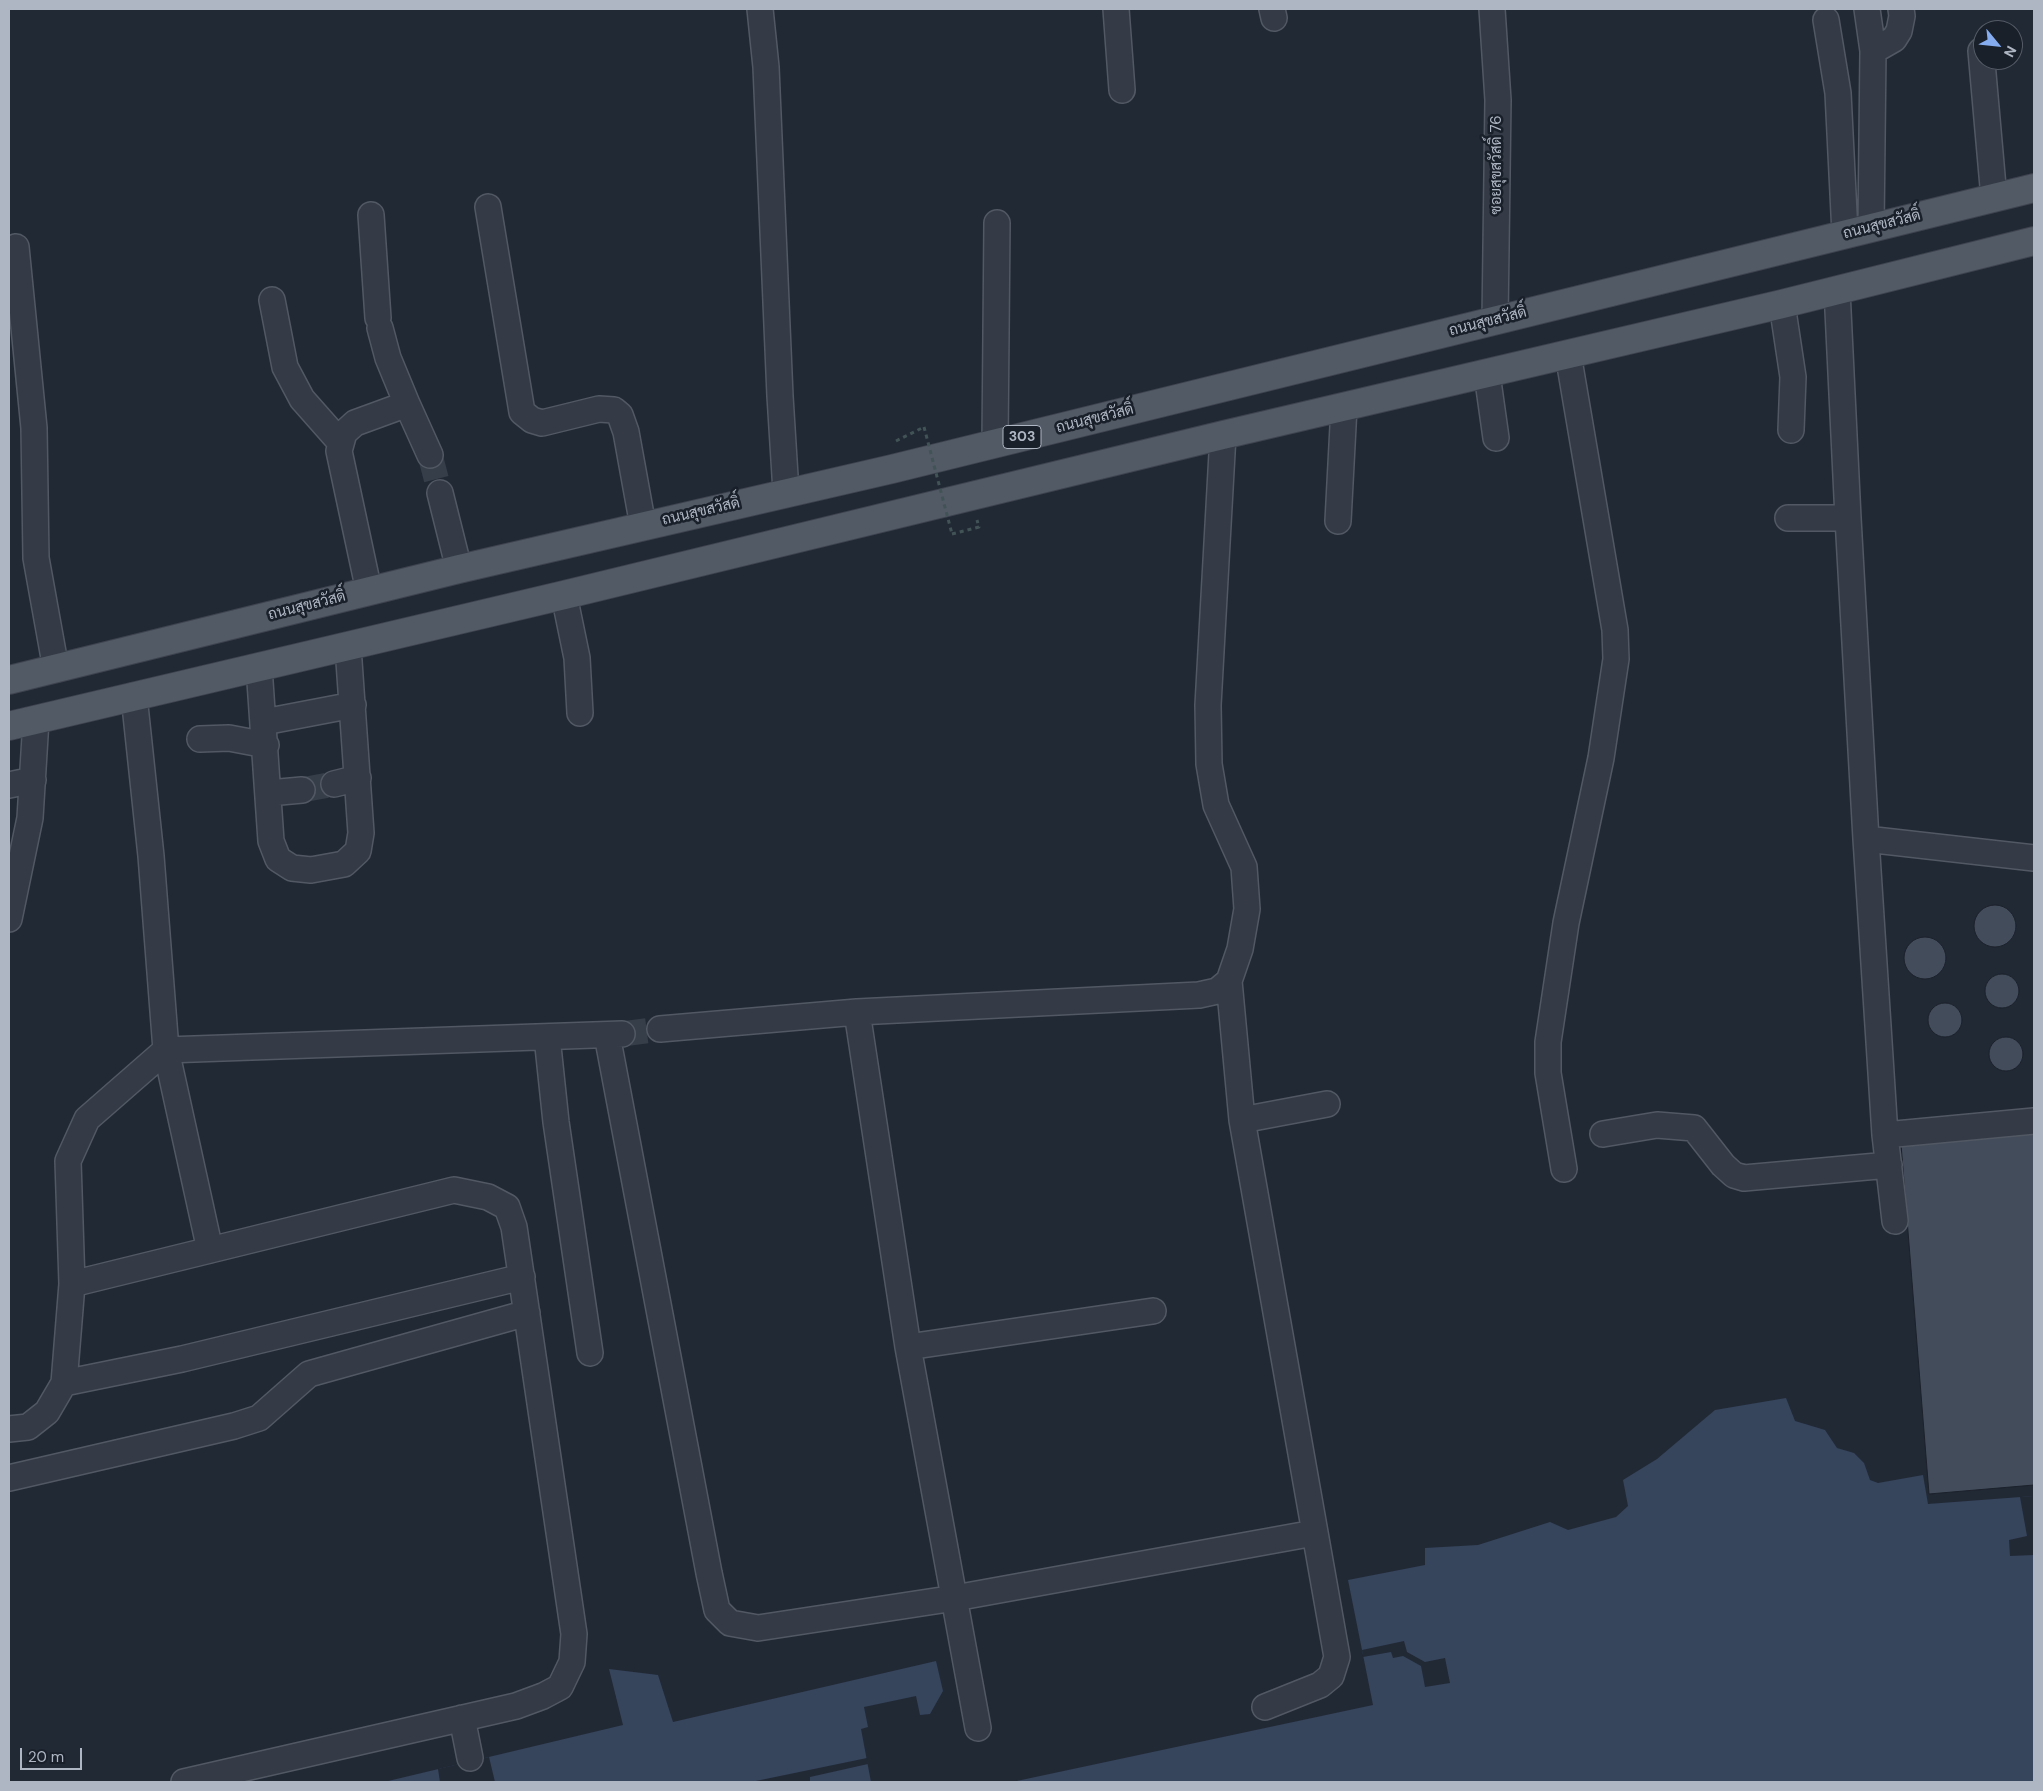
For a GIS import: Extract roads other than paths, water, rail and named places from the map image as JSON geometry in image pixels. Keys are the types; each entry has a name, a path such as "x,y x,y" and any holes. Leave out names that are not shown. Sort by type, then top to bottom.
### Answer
{"main road":[{"name":"ถนนสุขสวัสดิ์","path":"9,680 459,569 995,444 2034,188"},
{"path":"9,726 564,596 1223,435 1782,304 2034,241"}],"street":[{"path":"760,9 766,67 786,492"},
{"path":"1116,9 1122,90"},
{"name":"ซอยสุขสวัสดิ์ 76","path":"1492,9 1498,100 1495,321"},
{"path":"1858,231 1873,51 1866,9"},
{"path":"1873,51 1894,39 1899,31 1902,16 1901,9"},
{"path":"1826,20 1858,231"},
{"path":"1983,70 1994,198"},
{"path":"488,207 522,412 532,420 542,423 599,409 614,410 620,415 626,432 643,526"},
{"path":"371,215 379,323 388,358 430,455"},
{"path":"995,444 997,222"},
{"path":"16,247 34,428 36,558 56,669"},
{"path":"1837,290 1866,839 1885,1135 1895,1221"},
{"path":"272,300 285,367 302,399 340,442"},
{"path":"1782,304 1793,377 1791,430"},
{"path":"1564,1169 1548,1073 1548,1042 1566,923 1601,758 1616,659 1615,630 1568,354"},
{"path":"1487,374 1496,438"},
{"path":"369,591 340,451 340,442 344,433 355,423 407,404"},
{"path":"1338,521 1344,407"},
{"path":"1223,435 1209,686 1209,764 1216,805 1244,867 1247,909 1240,948 1229,981 1242,1120 1337,1657 1331,1676 1320,1685 1265,1707"},
{"path":"440,493 459,569"},
{"path":"1788,518 1848,518"},
{"path":"564,596 577,658 580,713"},
{"path":"259,667 271,841 278,860 292,868 311,870 344,864 358,851 362,833 348,647"},
{"path":"134,696 150,856 166,1050 210,1250"},
{"path":"200,739 265,734 353,705"},
{"path":"9,919 30,818 36,720"},
{"path":"334,784 358,778"},
{"path":"9,785 33,780"},
{"path":"268,793 302,790"},
{"path":"1866,839 2034,858"},
{"path":"660,1029 857,1012 1199,995 1218,991 1229,981"},
{"path":"857,1012 908,1347 978,1728"},
{"path":"9,1429 28,1427 47,1412 64,1383 72,1284 68,1161 87,1119 166,1050 614,1034 717,1610 730,1623 758,1628 955,1598 1314,1533"},
{"path":"546,1037 556,1122 590,1353"},
{"path":"1242,1120 1327,1104"},
{"path":"1885,1135 2034,1121"},
{"path":"1603,1134 1657,1124 1694,1128 1723,1165 1734,1175 1744,1178 1889,1165"},
{"path":"72,1284 454,1190 488,1197 506,1207 514,1227 574,1634 572,1662 560,1687 543,1696 516,1706 184,1782"},
{"path":"64,1383 182,1359 522,1277"},
{"path":"908,1347 1153,1311"},
{"path":"9,1478 234,1426 259,1418 309,1374 527,1313"},
{"path":"462,1718 470,1758"}],"water":[{"path":"1786,1398 1795,1421 1825,1430 1837,1448 1854,1453 1864,1463 1870,1480 1878,1483 1923,1475 1928,1504 2034,1496 2034,1782 1012,1782 1373,1705 1348,1580 1425,1565 1425,1548 1478,1545 1550,1522 1568,1530 1616,1517 1628,1506 1623,1480 1657,1459 1715,1410"},
{"path":"936,1661 943,1691 930,1714 920,1715 916,1696 864,1707 868,1727 861,1729 871,1782 384,1782 623,1725 609,1669 658,1675 673,1722"}],"tunnel":[{"path":"430,455 440,493"},
{"path":"302,790 334,784"},
{"path":"622,1034 660,1029"}]}
